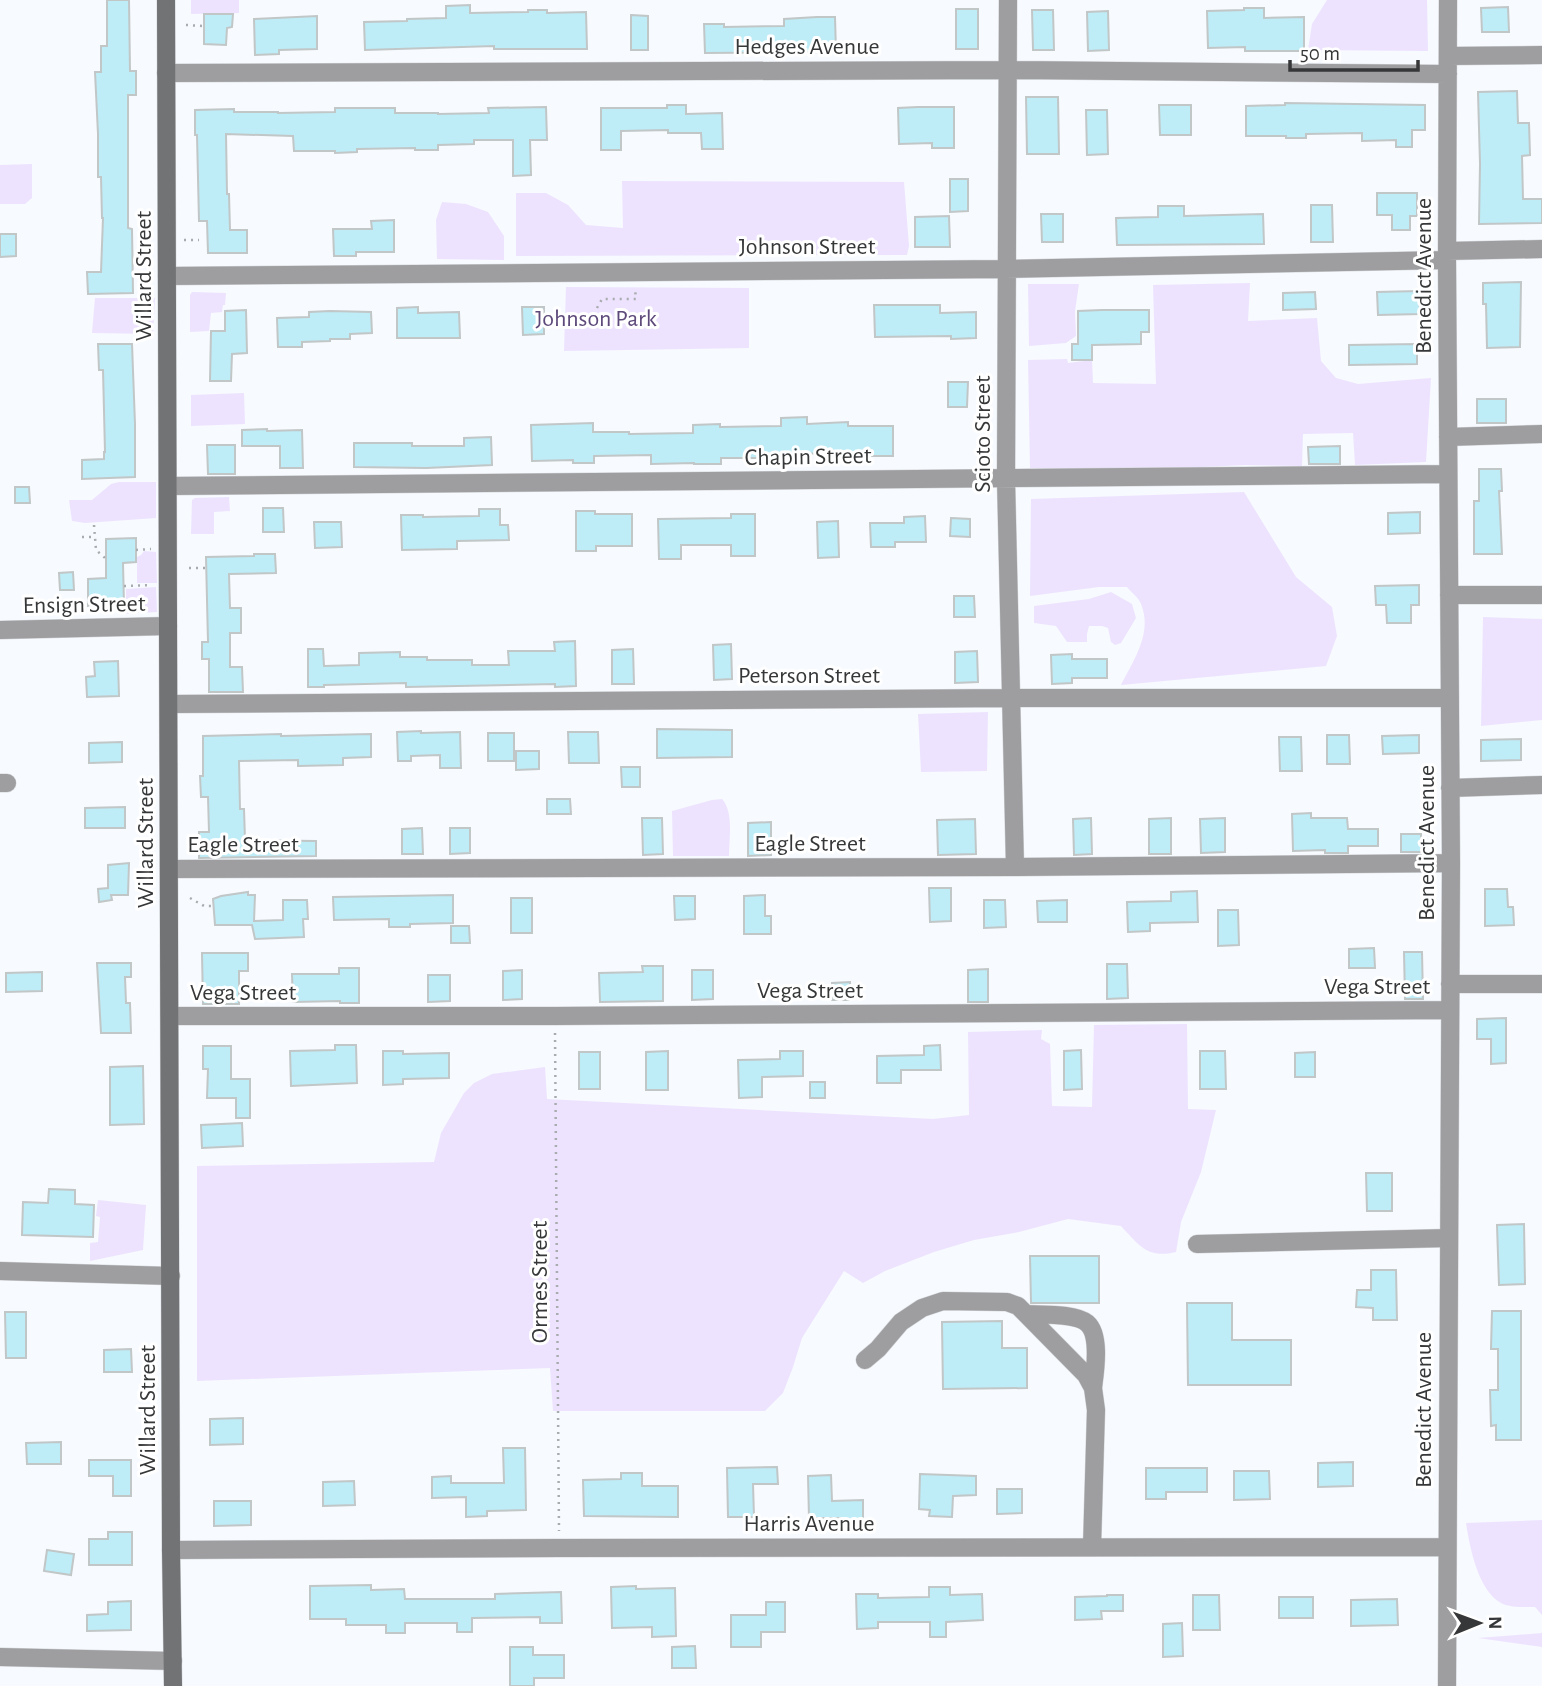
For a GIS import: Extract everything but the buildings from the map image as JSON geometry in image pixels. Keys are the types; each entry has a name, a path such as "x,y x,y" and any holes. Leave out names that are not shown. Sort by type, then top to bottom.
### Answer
{"street":[{"name":"Willard Street","path":"166,0 173,1686"},
{"name":"Scioto Street","path":"1009,0 1006,479 1015,867"},
{"name":"Benedict Avenue","path":"1447,1686 1451,863 1448,0"},
{"path":"1448,55 1542,55"},
{"name":"Hedges Avenue","path":"166,73 1008,70 1447,74"},
{"name":"Johnson Street","path":"167,276 1006,269 1447,256 1542,249"},
{"path":"1448,437 1542,434"},
{"name":"Chapin Street","path":"168,486 1448,474"},
{"path":"1449,595 1542,595"},
{"name":"Ensign Street","path":"0,630 169,626"},
{"name":"Peterson Street","path":"169,704 1450,698"},
{"path":"1450,788 1542,785"},
{"name":"Eagle Street","path":"170,869 1451,863"},
{"name":"Vega Street","path":"1450,984 1542,984"},
{"name":"Vega Street","path":"170,1016 1450,1010"},
{"path":"1197,1244 1449,1238"},
{"path":"0,1271 171,1276"},
{"path":"865,1360 901,1322 922,1308 943,1301 1007,1302 1018,1306 1027,1314 1086,1375 1093,1388"},
{"path":"1027,1314 1079,1319 1088,1324 1093,1332 1093,1388 1096,1410 1092,1547"},
{"name":"Harris Avenue","path":"171,1550 1447,1547"},
{"path":"0,1657 173,1661"}],"path":[{"path":"186,25 203,26"},
{"path":"184,240 199,240"},
{"path":"597,308 602,299 636,299 634,272"},
{"path":"94,525 96,550 105,558"},
{"path":"82,537 95,537"},
{"path":"136,550 158,549"},
{"path":"189,568 206,568"},
{"path":"124,586 158,585"},
{"path":"190,898 204,906 214,906"},
{"name":"Ormes Street","path":"555,1016 559,1548"}],"green space":[{"path":"191,0 239,0 239,13 191,14"},
{"path":"1327,0 1427,0 1428,51 1308,50 1312,24"},
{"path":"32,164 32,198 25,204 0,204 0,165"},
{"path":"622,181 904,182 909,246 907,255 516,256 516,193 546,193 568,205 586,225 623,228"},
{"path":"442,202 466,204 488,212 504,236 504,260 437,259 436,220"},
{"path":"1250,283 1248,321 1317,318 1321,361 1336,378 1358,384 1431,378 1426,462 1355,465 1353,433 1303,434 1302,466 1030,468 1028,360 1067,359 1068,363 1092,360 1093,383 1156,384 1153,285"},
{"path":"1028,284 1079,284 1075,311 1076,336 1066,343 1029,346"},
{"name":"Johnson Park","path":"566,287 749,288 749,348 564,351"},
{"path":"192,292 226,293 222,312 211,313 209,331 190,332"},
{"path":"95,298 155,298 153,334 92,333"},
{"path":"244,393 245,424 191,426 191,395"},
{"path":"156,482 156,518 85,523 72,521 69,500 92,500 111,484"},
{"path":"1244,492 1296,577 1332,607 1337,636 1326,666 1121,685 1136,656 1145,626 1140,602 1127,587 1099,587 1030,596 1031,499"},
{"path":"229,497 230,511 214,512 214,534 191,534 192,500"},
{"path":"144,551 156,552 157,583 137,583 137,557"},
{"path":"156,587 157,612 122,614 126,589"},
{"path":"1111,592 1132,604 1136,618 1121,643 1115,645 1111,642 1108,628 1102,626 1089,626 1087,642 1067,642 1056,626 1034,623 1034,606 1089,599"},
{"path":"1483,617 1542,619 1542,720 1481,726"},
{"path":"988,712 987,771 921,772 918,714"},
{"path":"722,799 729,818 729,856 673,856 672,811"},
{"path":"1187,1024 1188,1109 1216,1110 1201,1172 1181,1222 1176,1252 1158,1254 1144,1249 1121,1226 1068,1219 934,1252 885,1271 863,1283 844,1271 802,1338 783,1393 765,1411 553,1411 550,1368 197,1381 197,1166 434,1162 441,1133 464,1093 474,1083 492,1074 545,1067 547,1099 933,1119 969,1115 968,1032 1042,1030 1041,1039 1050,1044 1052,1106 1092,1107 1094,1025"},
{"path":"98,1200 146,1205 143,1250 90,1261 90,1243 98,1242"},
{"path":"1542,1520 1542,1615 1535,1607 1501,1603 1486,1589 1476,1568 1466,1523"},
{"path":"1542,1633 1542,1647 1478,1638"}]}
